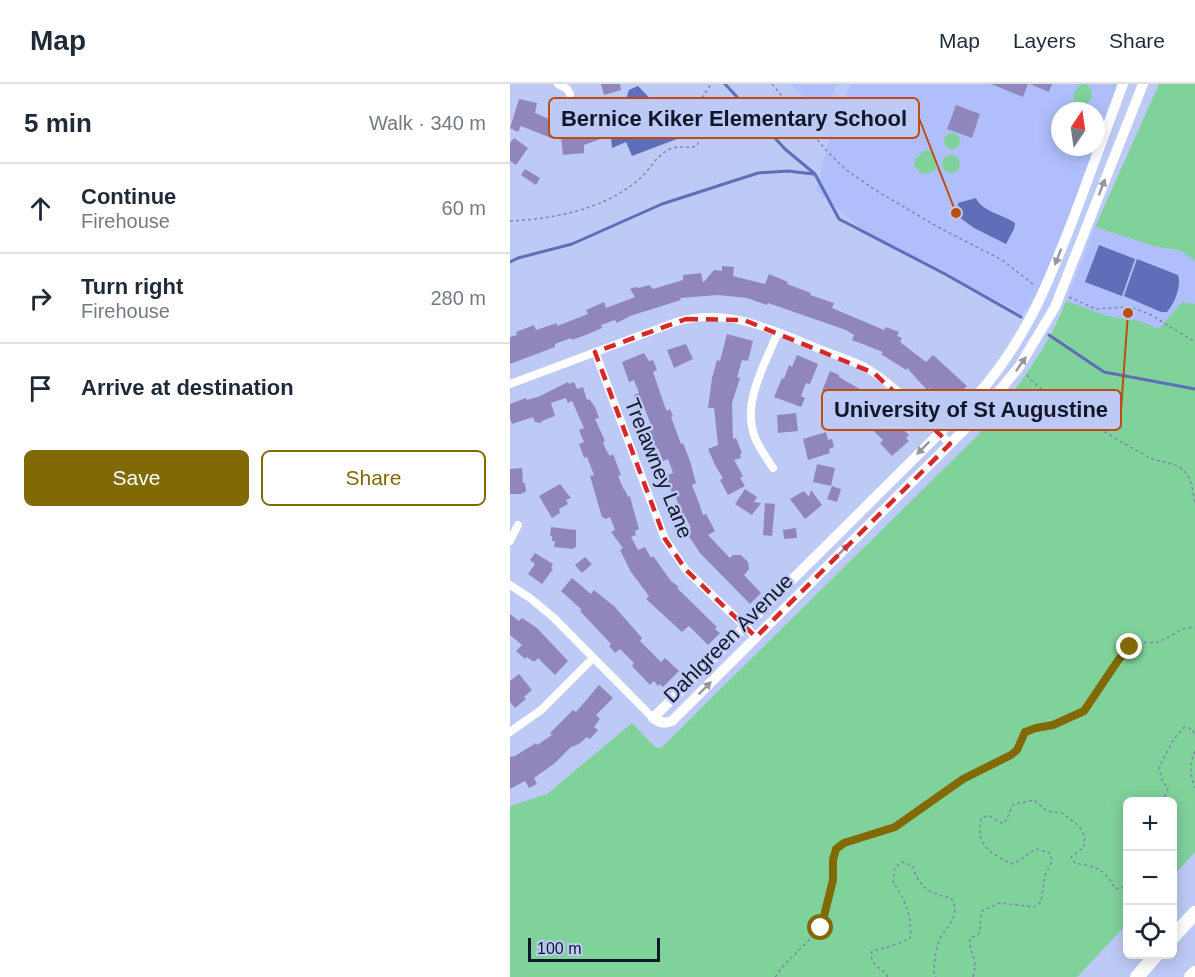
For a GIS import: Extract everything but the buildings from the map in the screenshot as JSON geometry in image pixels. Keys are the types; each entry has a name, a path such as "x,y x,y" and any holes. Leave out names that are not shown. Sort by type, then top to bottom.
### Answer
{"highway":[{"path":"1177,933 1195,913"},
{"path":"1137,977 1153,959"},
{"path":"1191,977 1195,973"}],"street":[{"path":"558,84 567,89 570,94"},
{"name":"Dahlgreen Avenue","path":"1123,84 1045,290 1031,318 994,375 974,399 653,718 661,723 672,721 950,444 1004,387 1048,320 1064,286 1143,84"},
{"path":"510,384 676,322 698,317 733,318 778,332 854,362 874,373 903,396 950,444"},
{"path":"772,468 756,439 751,410 754,390 778,332"},
{"name":"Trelawney Lane","path":"595,352 665,539 686,570 756,637"},
{"path":"510,541 518,525"},
{"path":"510,585 540,605 653,718"},
{"path":"510,732 541,710 593,658"}],"path":[{"path":"510,221 553,217 579,211 634,183 646,169 672,148 697,146 700,101 711,84"},
{"path":"772,84 825,149 845,169 936,226 1002,260 1031,283 1045,290"},
{"path":"1066,295 1096,309 1126,307 1136,309 1151,315 1195,342"},
{"path":"1023,370 1033,383 1107,432 1154,459 1166,461 1180,468 1189,479 1195,503"},
{"path":"775,977 821,928 833,880 833,854 839,846 895,827 963,779 1011,755 1017,750 1025,732 1053,725 1084,711 1119,659 1130,647 1138,643 1159,642 1183,629 1195,627"},
{"path":"1164,797 1168,789 1162,780 1159,767 1174,739 1184,727 1192,729 1195,735"},
{"path":"1195,751 1191,759 1190,776 1195,788"},
{"path":"973,977 977,964 969,944 970,938 978,935 981,928 982,911 1000,903 1034,907 1041,902 1045,875 1052,861 1050,853 1036,849 1013,864 997,858 982,843 978,829 982,817 990,816 1003,824 1014,804 1034,800 1047,811 1062,813 1079,826 1085,837 1084,847 1075,851 1071,857 1075,863 1102,870 1115,889 1123,887"},
{"path":"887,977 887,974 874,965 871,957 872,951 903,943 910,938 909,916 900,891 893,882 895,867 903,862 913,866 916,878 922,887 935,895 951,898 955,905 954,920 939,943 934,962 936,977"}],"highlighted area":[{"path":"686,319 744,320 874,373 950,444 756,637 686,570 665,539 595,352"}],"shaded area":[{"path":"790,84 837,84 824,115"},
{"path":"850,84 1119,84 1105,121 1105,102 1051,102 1051,156 1092,156 1042,286 1021,317 1016,310 869,236 816,190 828,143"},
{"path":"638,86 662,111 677,139 632,156 626,142 612,148 611,137 618,125 629,90"},
{"path":"976,198 988,210 1015,223 1006,244 974,228 959,217 958,203"},
{"path":"1095,227 1154,246 1195,253 1195,399 1057,325"},
{"path":"1099,245 1135,259 1122,296 1085,282"},
{"path":"1137,259 1178,275 1177,295 1167,312 1161,312 1124,296"}],"green space":[{"path":"1081,84 1086,84 1091,89 1092,98 1088,102 1074,102 1074,92"},
{"path":"1159,84 1195,84 1195,261 1182,251 1154,246 1095,227"},
{"path":"949,133 955,133 960,141 958,147 949,149 944,144 944,138"},
{"path":"925,150 935,155 937,169 922,174 914,166 915,159"},
{"path":"951,155 957,158 960,164 957,170 951,173 945,170 942,164 945,158"},
{"path":"1066,301 1107,316 1139,321 1159,329 1182,302 1195,304 1195,852 1177,872 1177,797 1123,797 1123,928 1077,977 510,977 510,806 547,794 632,723 655,747 661,748 977,436 1016,388 1039,355"}],"waterway":[{"path":"725,84 785,149 815,174 839,219 945,274 1021,317"},
{"path":"510,262 572,244 662,204 758,173 788,171 813,174"},
{"path":"1049,335 1104,372 1195,389"}],"place":[{"name":"Bernice Kiker Elementary School","path":"956,213"},
{"name":"University of St Augustine","path":"1128,313"}],"route":[{"path":"821,928 833,880 833,854 839,846 895,827 963,779 1011,755 1017,750 1025,732 1053,725 1084,711 1089,707 1094,695 1119,659 1130,647"}]}
